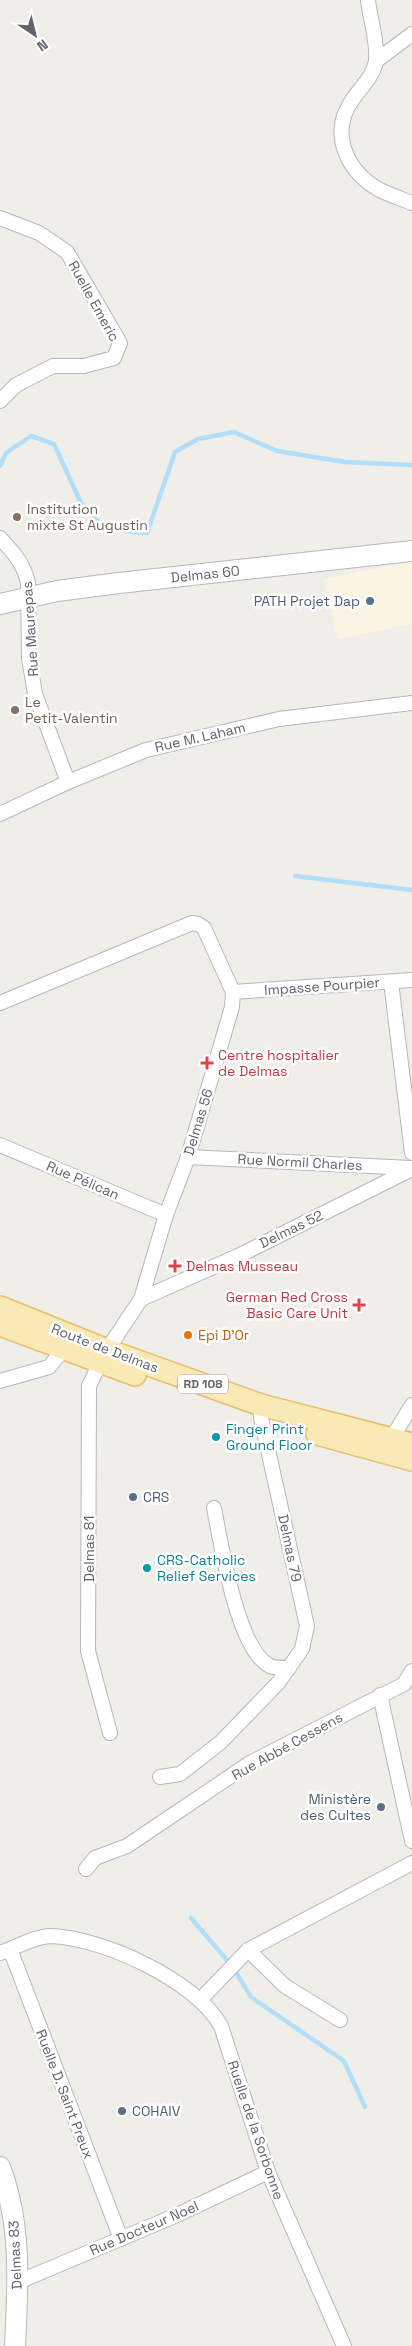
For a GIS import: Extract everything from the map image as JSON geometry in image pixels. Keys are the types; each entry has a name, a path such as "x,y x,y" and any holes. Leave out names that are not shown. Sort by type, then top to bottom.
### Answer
{"main road":[{"name":"Route de Delmas","path":"0,1306 103,1357 261,1412 412,1460"},
{"name":"Route de Delmas","path":"0,1324 63,1350 103,1357"},
{"name":"Route de Delmas","path":"261,1412 402,1441"}],"street":[{"path":"368,0 376,61"},
{"path":"412,34 376,61 370,75 348,106 342,119 340,136 344,152 366,180 380,190 412,204"},
{"name":"Ruelle Emeric","path":"0,218 39,233 67,252 120,343 114,358 84,366 53,366 16,385 0,401"},
{"name":"Rue Maurepas","path":"0,538 20,559 28,583 29,658 35,694 68,782"},
{"name":"Delmas 60","path":"0,604 57,591 119,582 412,551"},
{"name":"Rue M. Laham","path":"0,814 68,782 146,750 278,719 412,703"},
{"path":"0,1003 192,923 204,928 233,992"},
{"name":"Impasse Pourpier","path":"233,992 412,980"},
{"path":"392,982 412,1153"},
{"name":"Delmas 56","path":"103,1357 141,1299 166,1215 188,1157 232,1007 233,992"},
{"name":"Rue Pélican","path":"0,1145 166,1215"},
{"name":"Rue Normil Charles","path":"188,1157 412,1169"},
{"name":"Delmas 52","path":"141,1299 238,1256 412,1169"},
{"path":"0,1381 49,1367 63,1350"},
{"name":"Delmas 81","path":"103,1357 89,1386 88,1651 110,1733"},
{"path":"402,1441 412,1405"},
{"name":"Delmas 79","path":"160,1776 180,1774 221,1742 278,1683 302,1649 307,1626 261,1412"},
{"path":"214,1508 243,1630 256,1653 270,1666 289,1668"},
{"name":"Rue Abbé Cessens","path":"86,1870 95,1858 127,1846 250,1763 404,1684 412,1671"},
{"path":"380,1695 412,1841"},
{"path":"200,2000 248,1950 412,1863"},
{"name":"Ruelle de la Sorbonne","path":"5,1951 49,1936 97,1944 120,1952 154,1970 200,2000 213,2012 220,2026 268,2172 344,2346"},
{"path":"248,1950 286,1986 340,2020"},
{"name":"Ruelle D. Saint Preux","path":"5,1951 121,2239"},
{"name":"Delmas 83","path":"0,2167 13,2208 18,2282 14,2346"},
{"name":"Rue Docteur Noel","path":"18,2282 121,2239 268,2172"}],"shaded area":[{"name":"PATH Projet Dap","path":"412,561 412,624 338,639 324,579"}],"waterway":[{"path":"0,466 6,453 31,436 54,444 81,503 105,529 147,533 175,452 198,439 234,432 277,451 345,462 412,465"},
{"path":"295,876 412,890"},
{"path":"191,1918 232,1966 251,1997 344,2061 365,2107"}],"place":[{"name":"Institution mixte St Augustin","path":"17,517"},
{"name":"PATH Projet Dap","path":"370,601"},
{"name":"Le Petit-Valentin","path":"15,710"},
{"name":"Centre hospitalier de Delmas","path":"207,1063"},
{"name":"Delmas Musseau","path":"175,1266"},
{"name":"German Red Cross Basic Care Unit","path":"359,1305"},
{"name":"Epi D'Or","path":"188,1335"},
{"name":"Finger Print Ground Floor","path":"216,1437"},
{"name":"CRS","path":"133,1497"},
{"name":"CRS-Catholic Relief Services","path":"147,1568"},
{"name":"Ministère des Cultes","path":"381,1807"},
{"name":"COHAIV","path":"122,2111"}]}
